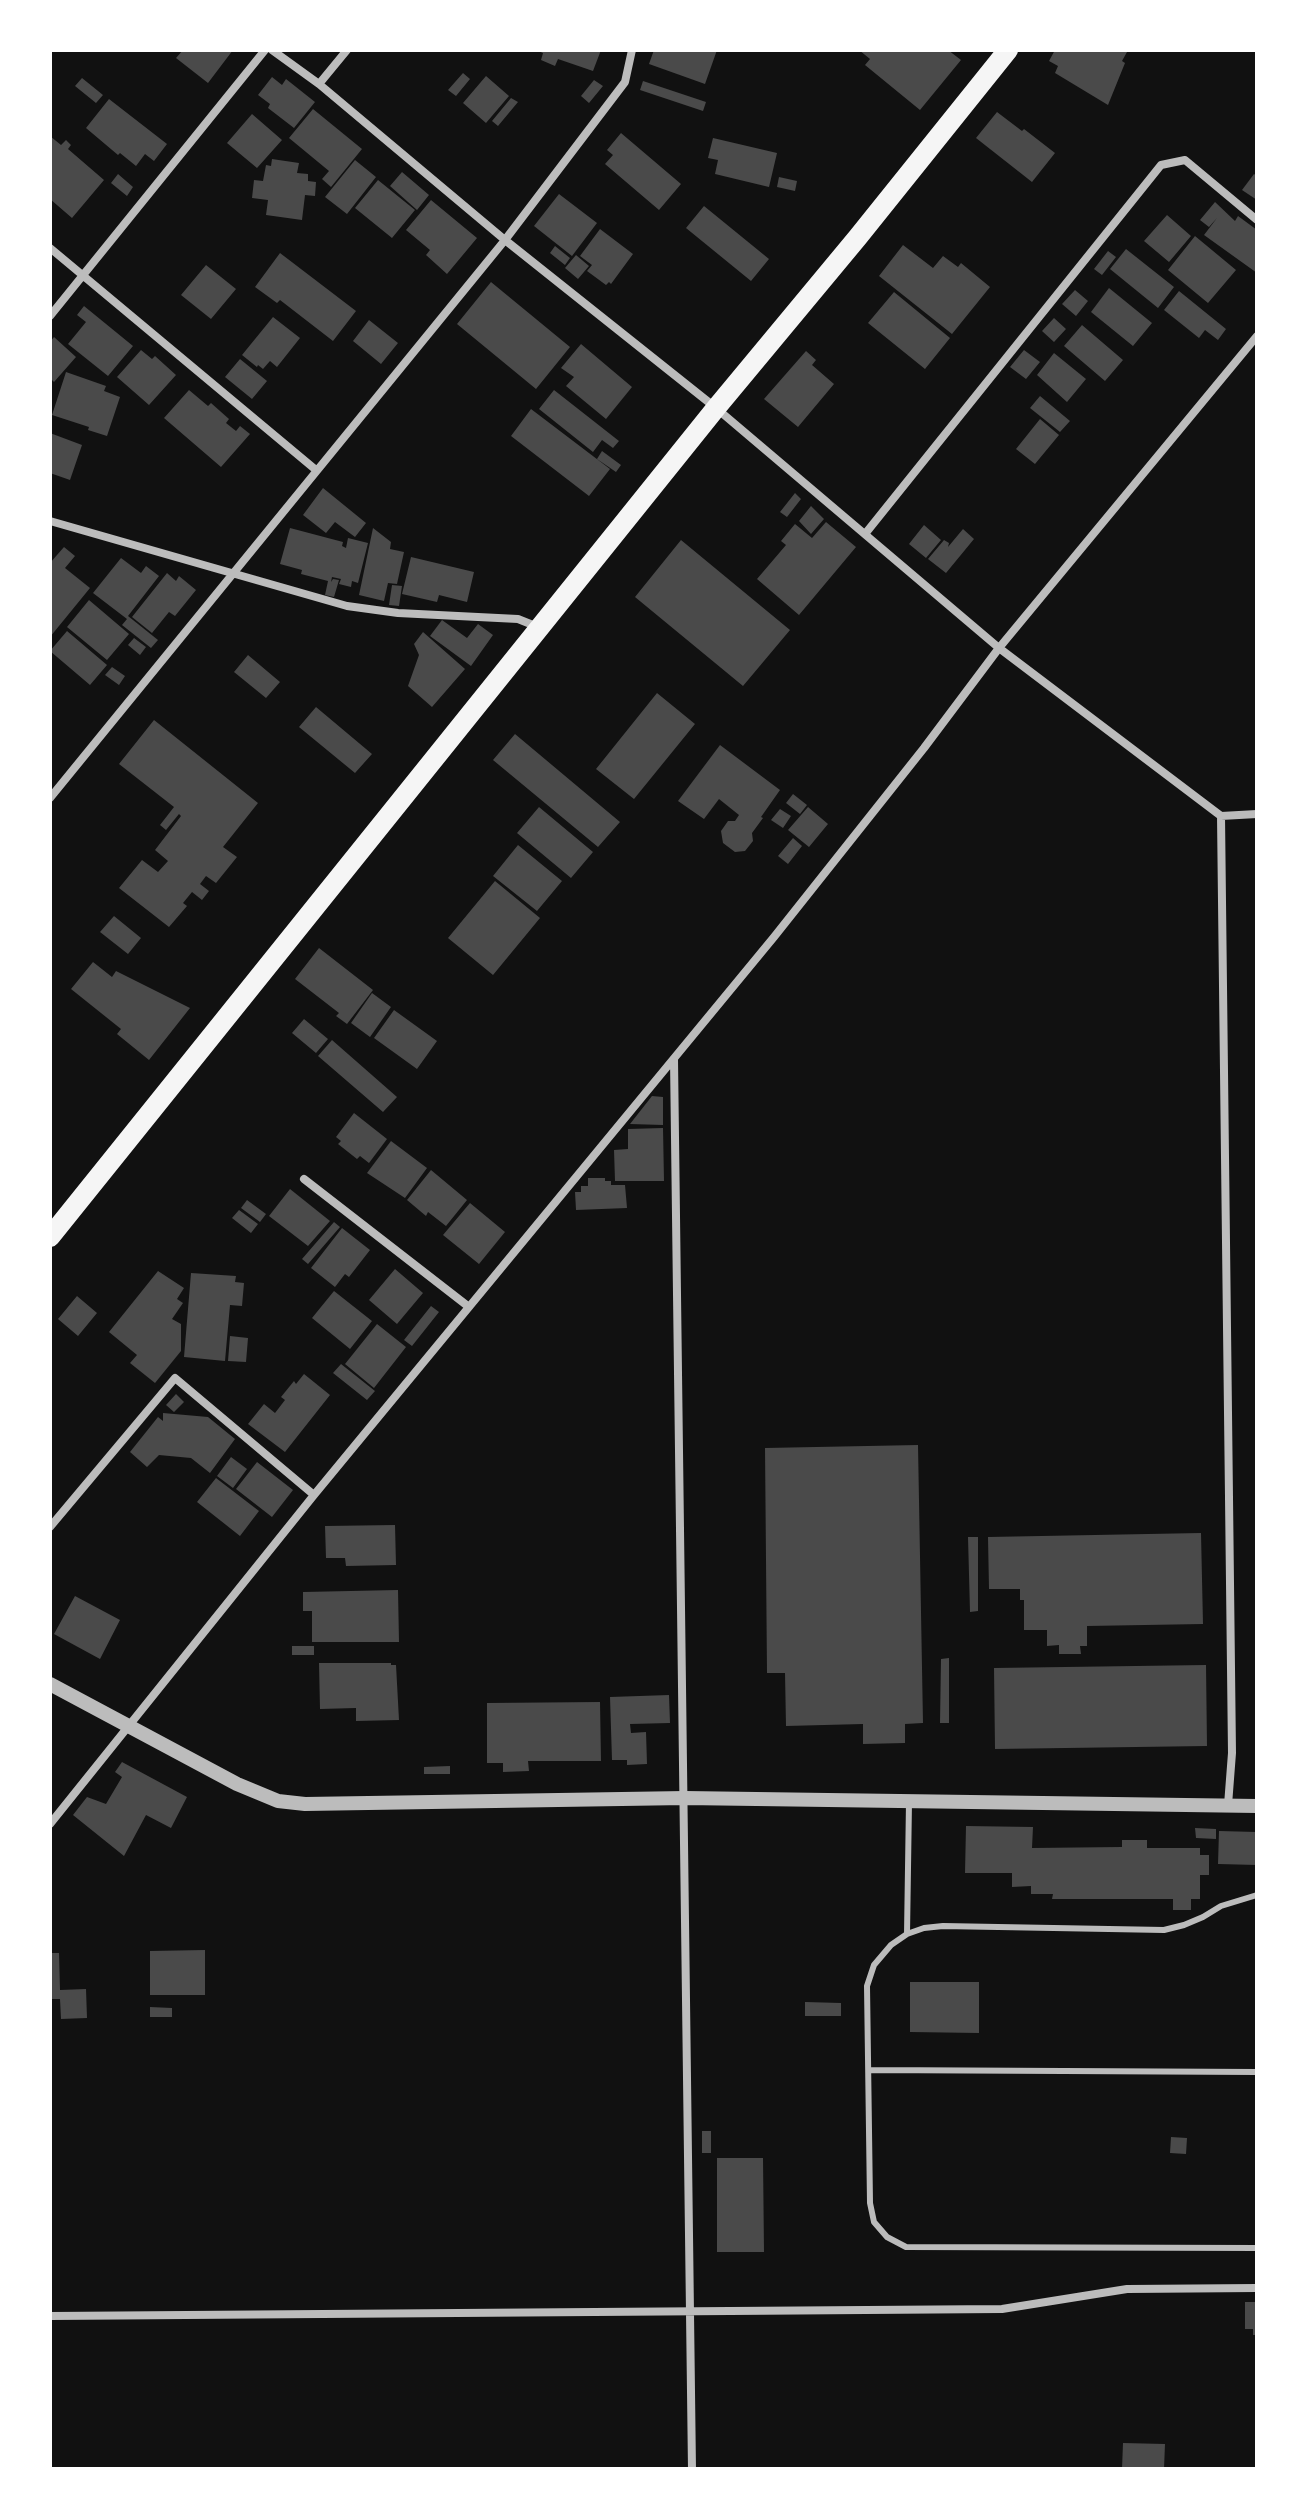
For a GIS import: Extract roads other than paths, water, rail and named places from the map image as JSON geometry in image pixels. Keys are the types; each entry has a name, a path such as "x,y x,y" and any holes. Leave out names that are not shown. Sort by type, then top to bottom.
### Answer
{"highway":[{"path":"50,1237 539,627 1008,50"}],"street":[{"path":"50,316 265,50"},
{"path":"272,50 319,84 505,240 716,408 999,648 1221,816 1257,814"},
{"path":"319,84 347,50"},
{"path":"50,798 505,240 625,82 632,50"},
{"path":"865,534 1161,165 1185,160 1257,220"},
{"path":"50,248 316,470"},
{"path":"50,1824 314,1495 674,1059 924,748 999,648 1257,336"},
{"path":"50,521 347,606 398,613 518,619 539,627"},
{"path":"1221,816 1232,1753 1228,1805"},
{"path":"674,1059 692,2469"},
{"path":"304,1179 469,1307"},
{"path":"50,1527 175,1378 314,1495"},
{"path":"50,1684 237,1784 278,1801 305,1804 685,1798 1257,1806"},
{"path":"50,2316 1002,2309 1127,2289 1257,2288"}],"lane":[{"path":"907,1934 909,1801"},
{"path":"1257,1895 1164,1930 924,1928 907,1934 891,1945 874,1965 867,1986 870,2203 874,2222 887,2237 906,2247 1257,2248"},
{"path":"870,2070 1257,2072"}]}
